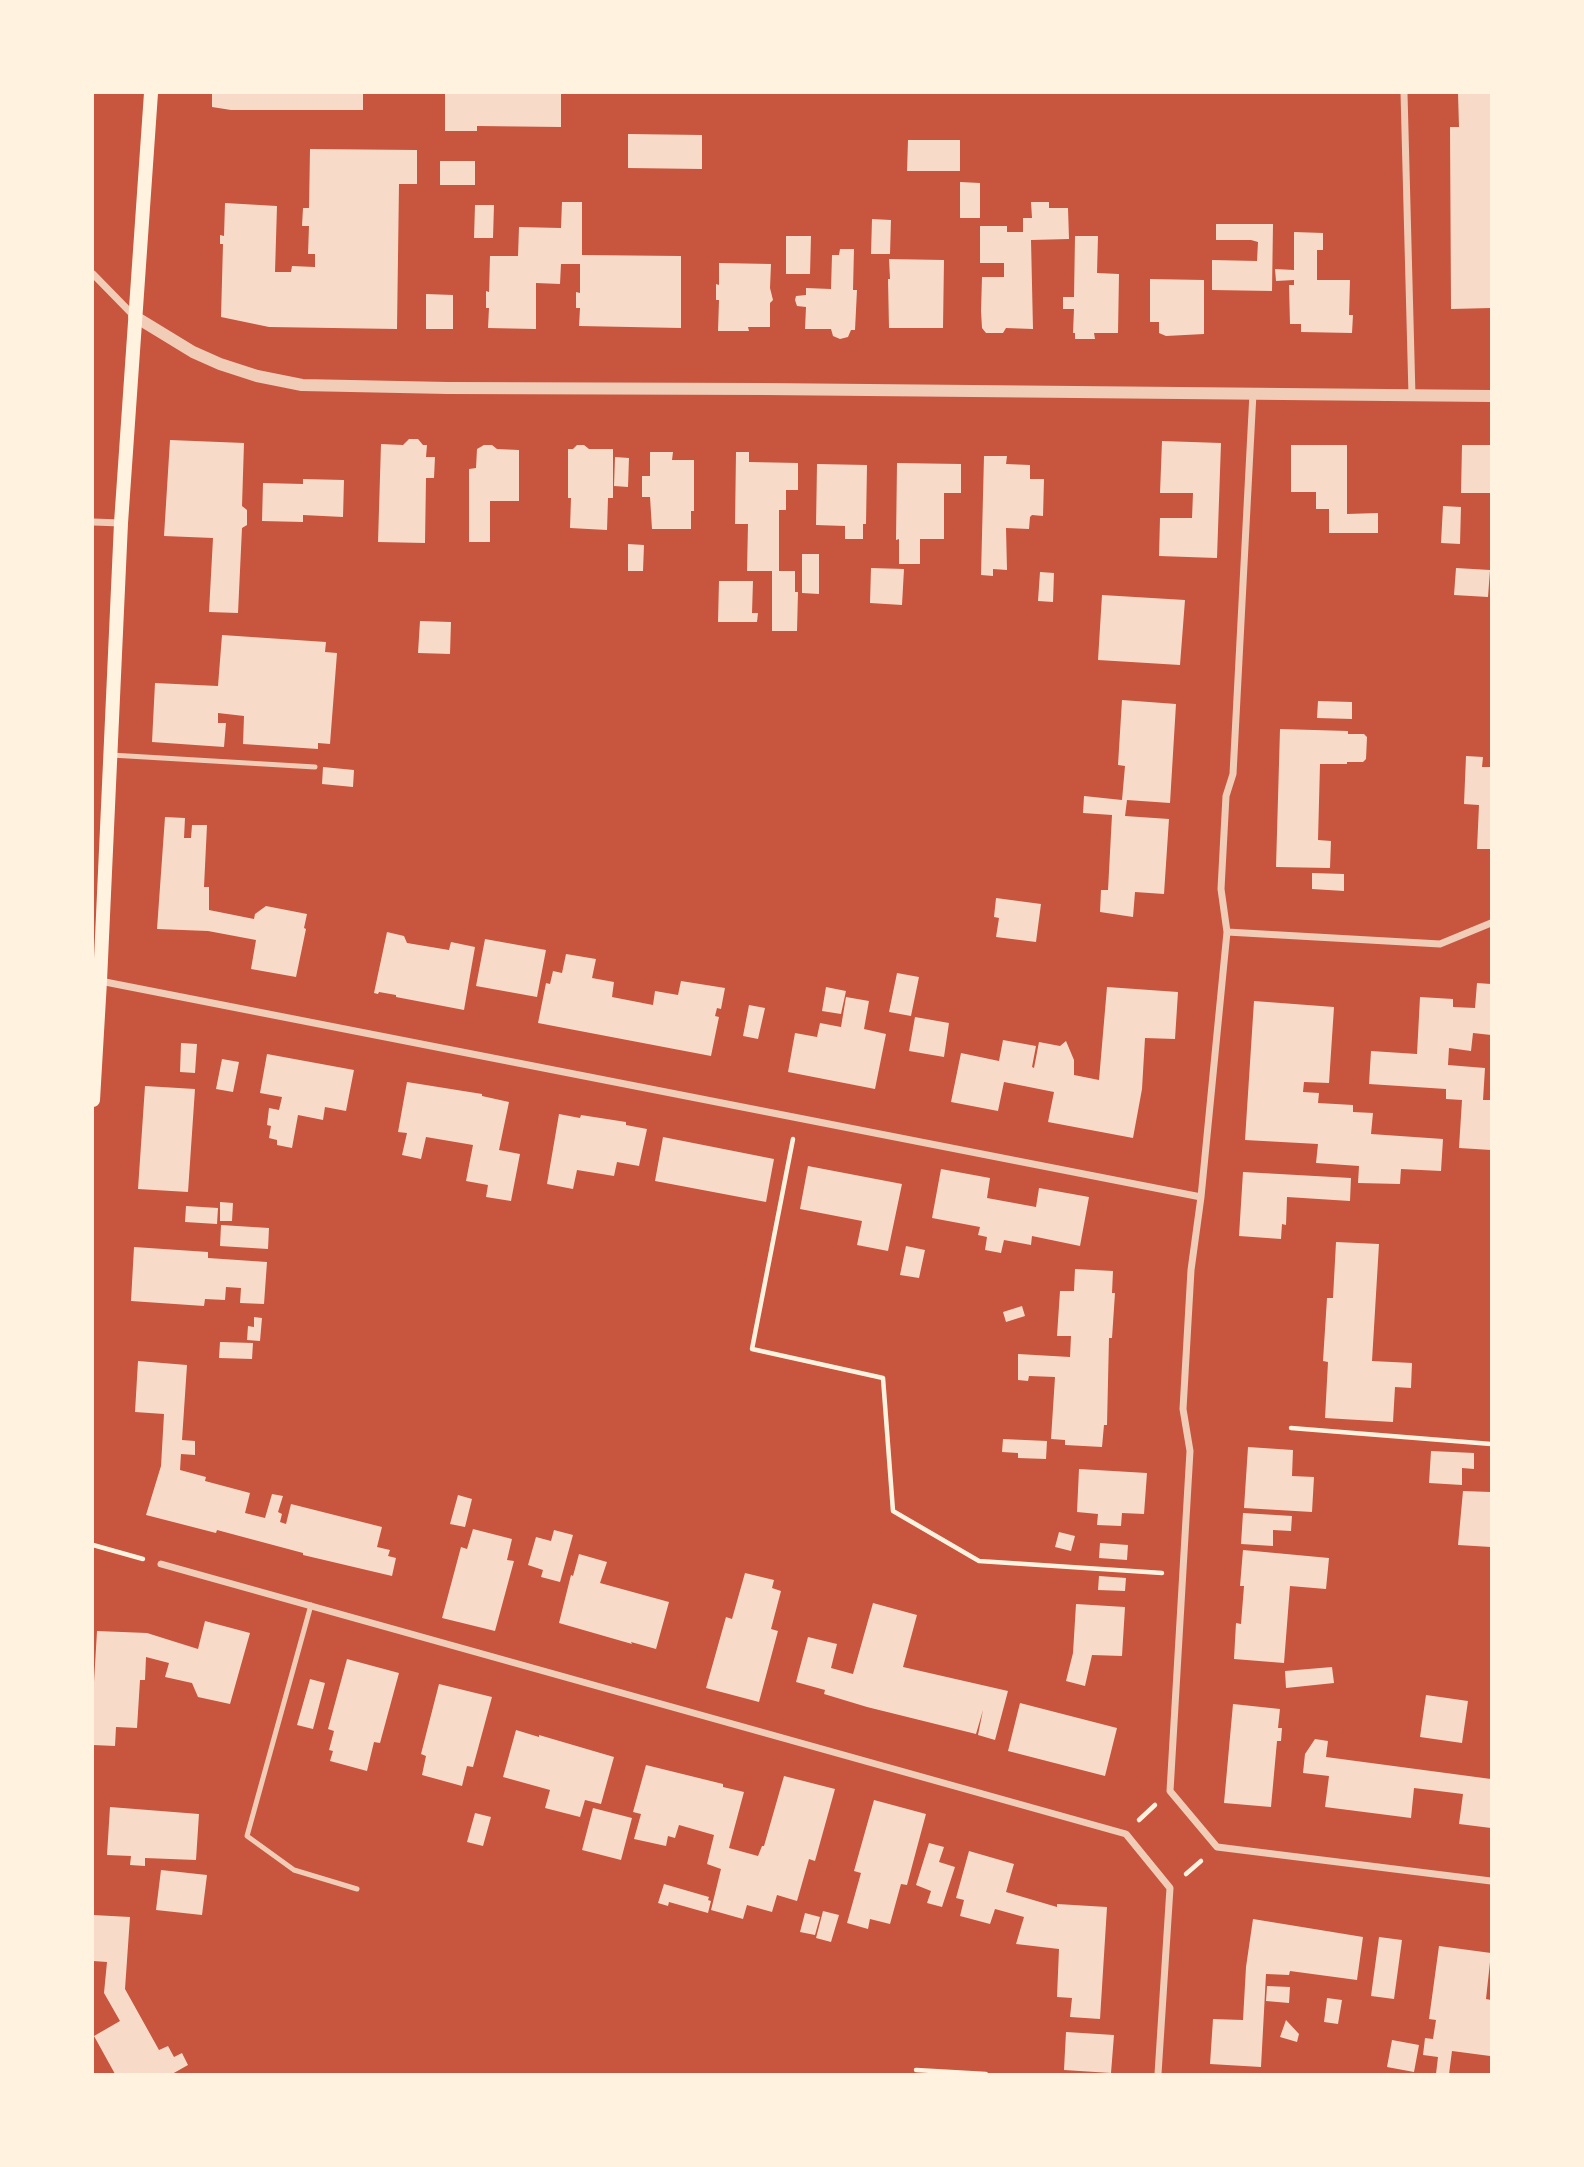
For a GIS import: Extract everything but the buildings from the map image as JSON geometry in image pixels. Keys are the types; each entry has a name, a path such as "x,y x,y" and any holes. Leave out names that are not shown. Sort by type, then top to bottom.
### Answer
{"main road":[{"path":"93,1101 121,523 151,93"}],"street":[{"path":"1404,93 1412,396"},
{"path":"93,274 134,316 192,352 257,376 302,385 1491,396"},
{"path":"1253,393 1233,774 1226,796 1221,889 1227,932 1201,1197 1191,1270 1183,1409 1190,1451 1170,1791 1217,1847 1491,1881"},
{"path":"93,522 121,523"},
{"path":"1227,932 1440,944 1491,923"},
{"path":"100,981 1201,1197"},
{"path":"161,1564 1126,1834 1170,1888 1158,2074"}],"lane":[{"path":"111,755 314,766"},
{"path":"311,1605 247,1836 294,1870 357,1889"}],"path":[{"path":"797,1118 752,1349 883,1378 893,1511 979,1561 1184,1574"},
{"path":"1291,1428 1491,1444"},
{"path":"93,1545 161,1564"},
{"path":"1126,1834 1170,1791"},
{"path":"1170,1888 1217,1847"},
{"path":"916,2070 986,2074"}]}
